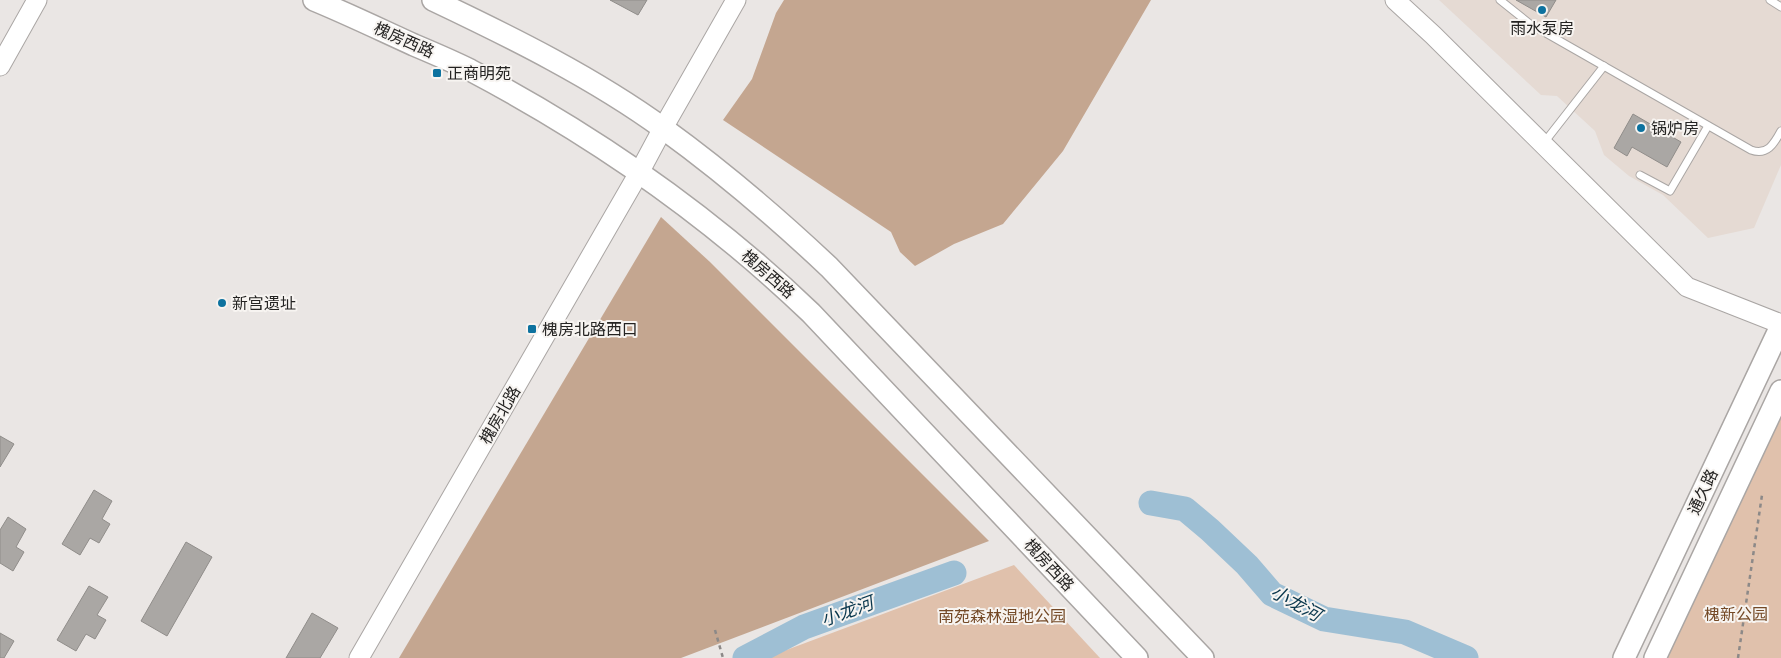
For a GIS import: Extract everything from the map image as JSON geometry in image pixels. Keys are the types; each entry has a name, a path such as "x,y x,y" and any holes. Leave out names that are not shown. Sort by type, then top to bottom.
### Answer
{"main road":[{"name":"槐房西路","path":"314,0 469,69 579,132 640,171 768,272 804,306 1137,658"},
{"path":"433,0 537,52 591,82 662,128 773,215 830,267 1203,658"},
{"name":"通久路","path":"1624,658 1781,325"},
{"name":"通久路","path":"1655,658 1781,391"}],"street":[{"path":"0,66 37,0"},
{"name":"槐房北路","path":"359,658 640,171 662,128 736,0"},
{"path":"1395,0 1433,35 1687,287 1781,325"}],"lane":[{"path":"1500,0 1524,21 1744,147 1765,152 1770,148 1781,131"},
{"path":"1770,0 1781,7"},
{"path":"1542,144 1604,66"},
{"path":"1640,175 1670,191 1708,126"}],"path":[{"path":"1738,658 1762,495"},
{"path":"715,630 723,658"}],"shaded area":[{"path":"784,0 1151,0 1063,151 1003,224 954,244 915,266 900,252 891,232 723,120 752,79 776,13"},
{"path":"1439,0 1781,0 1781,165 1754,228 1708,238 1663,195 1629,176 1604,155 1595,131 1557,96 1541,95"},
{"path":"661,217 710,262 989,541 681,658 399,658"}],"green space":[{"name":"槐新公园","path":"1781,418 1781,658 1667,658"},
{"name":"南苑森林湿地公园","path":"1014,565 1100,658 765,658"}],"building":[{"path":"610,0 647,0 638,15"},
{"name":"雨水泵房","path":"1516,0 1556,0 1546,17"},
{"name":"锅炉房","path":"1633,114 1681,142 1667,167 1632,147 1627,156 1614,148"},
{"path":"0,436 14,444 0,467"},
{"path":"94,490 112,501 102,519 110,524 99,543 90,538 80,555 62,544"},
{"path":"8,517 26,529 16,547 24,552 13,571 0,563 0,530"},
{"path":"186,542 212,557 167,636 141,621"},
{"path":"89,586 108,597 97,615 106,620 95,639 86,634 76,651 57,640"},
{"path":"312,613 338,628 320,658 286,658"},
{"path":"0,633 14,641 4,658 0,658"}],"waterway":[{"name":"小龙河","path":"1151,503 1185,509 1247,565 1272,594 1324,619 1405,632 1466,658"},
{"name":"小龙河","path":"745,658 804,627 954,573"}],"place":[{"name":"雨水泵房","path":"1542,10"},
{"name":"正商明苑","path":"437,73"},
{"name":"锅炉房","path":"1641,128"},
{"name":"新宫遗址","path":"222,303"},
{"name":"槐房北路西口","path":"532,329"}]}
